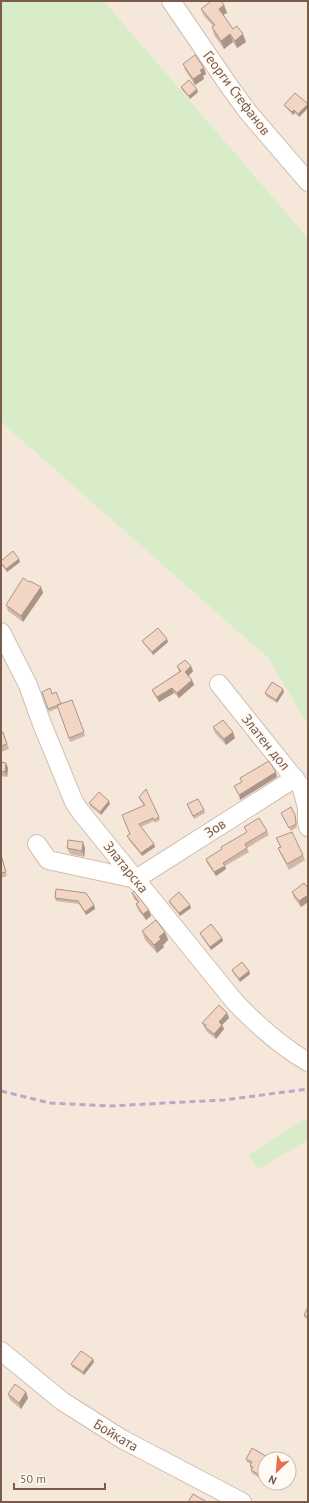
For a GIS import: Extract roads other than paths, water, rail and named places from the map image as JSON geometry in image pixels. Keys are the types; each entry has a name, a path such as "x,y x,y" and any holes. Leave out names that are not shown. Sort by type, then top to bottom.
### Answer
{"street":[{"name":"Георги Стефанов","path":"171,1 229,86 308,182"},
{"name":"Златарска","path":"1,632 28,684 42,724 74,802 235,1002 251,1019 278,1042 308,1062"},
{"name":"Златен дол","path":"219,684 302,788 307,808 306,821 308,827"},
{"name":"Зов","path":"136,880 295,778"},
{"path":"38,844 48,860 136,880"},
{"name":"Бойката","path":"1,1351 62,1401 122,1439 242,1502"}],"railway":[{"path":"1,1091 50,1103 109,1106 224,1100 308,1089"}]}
